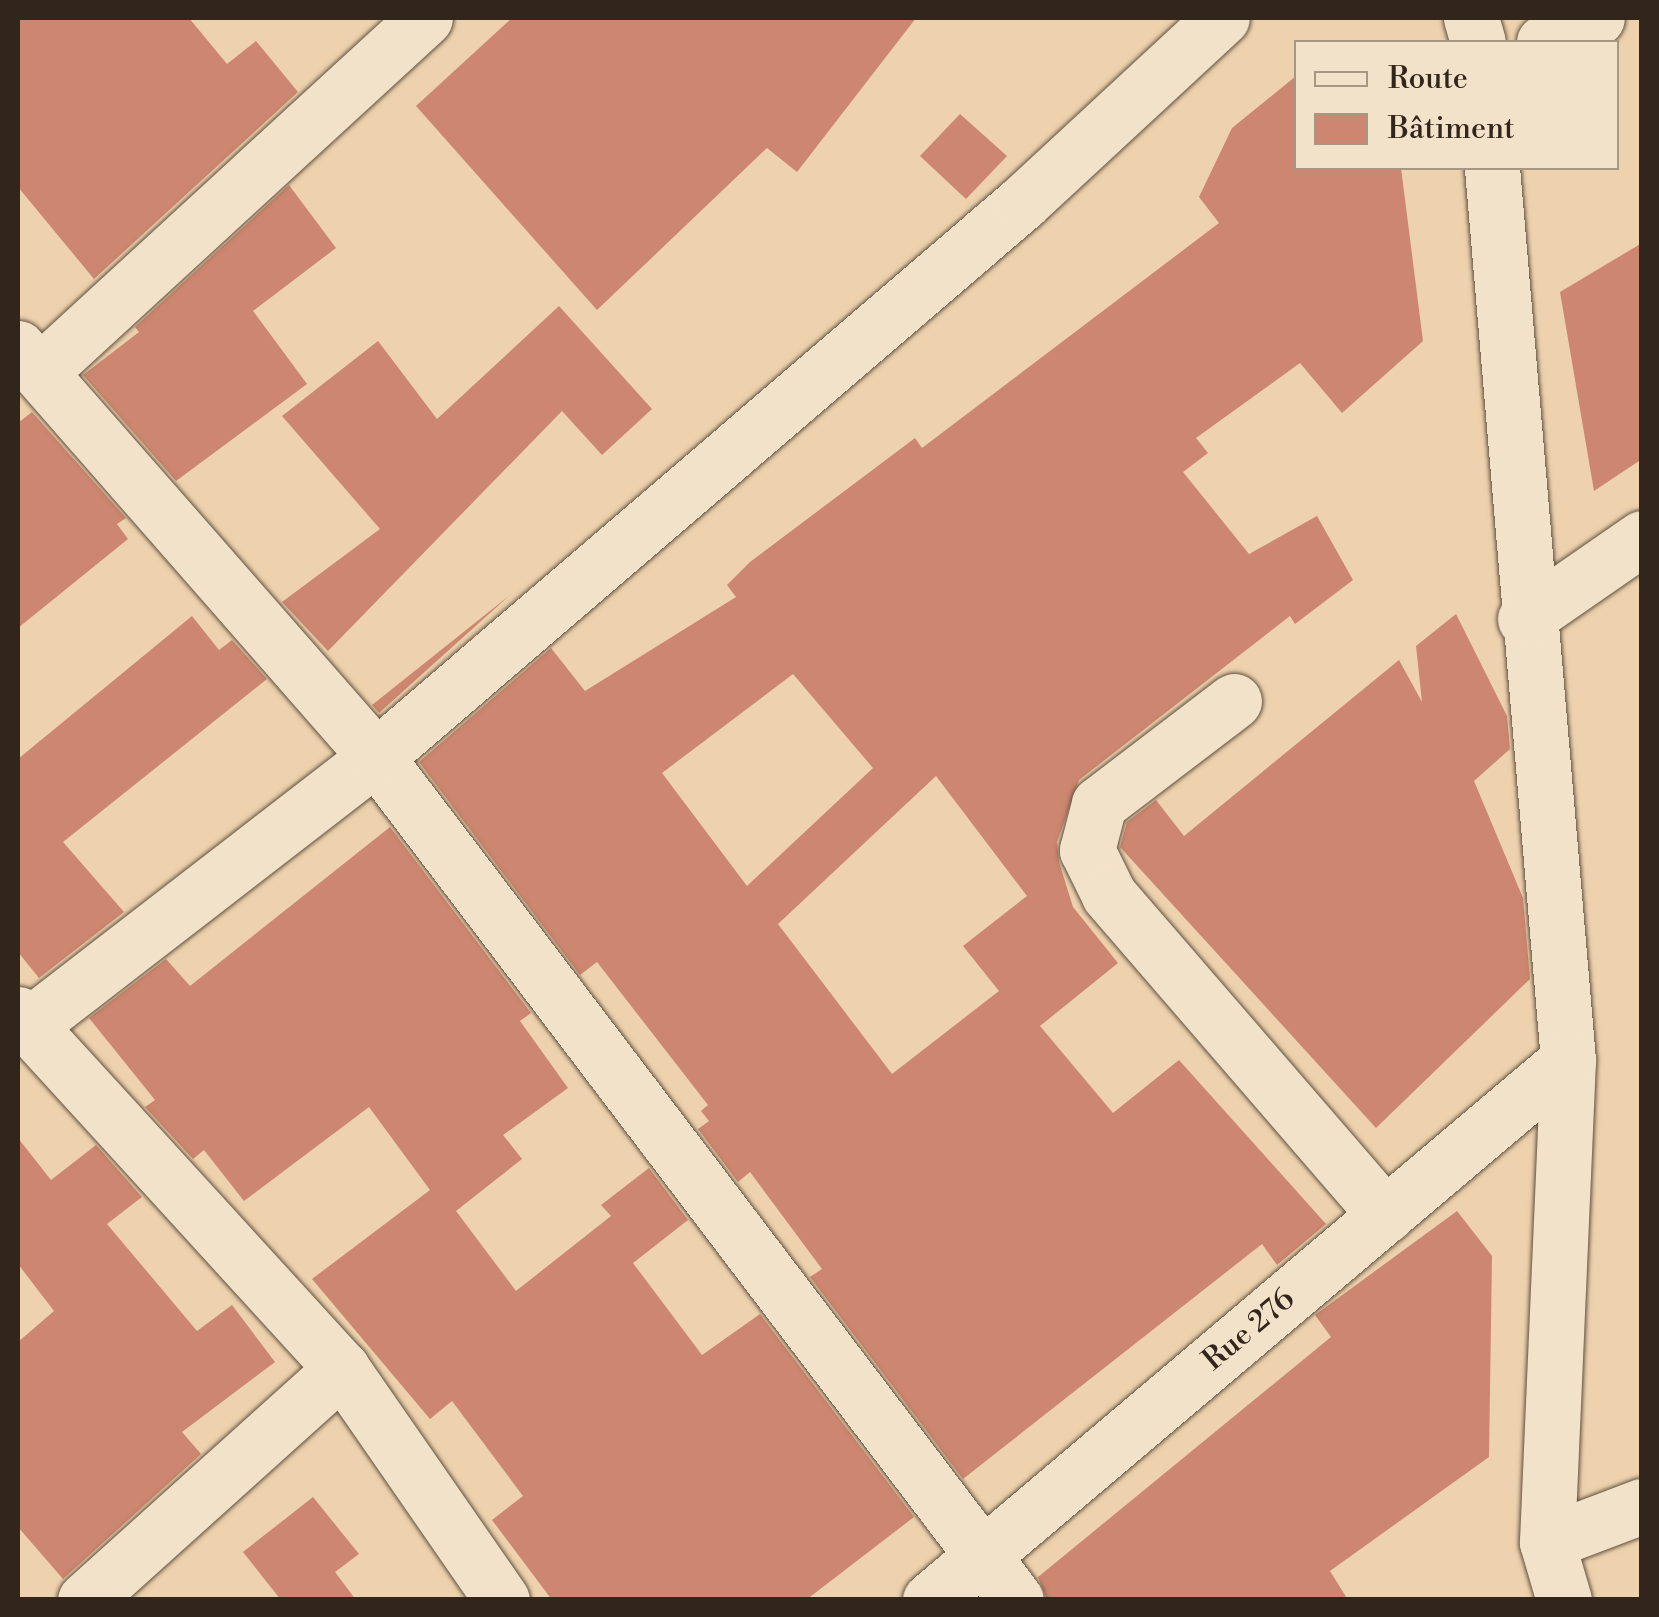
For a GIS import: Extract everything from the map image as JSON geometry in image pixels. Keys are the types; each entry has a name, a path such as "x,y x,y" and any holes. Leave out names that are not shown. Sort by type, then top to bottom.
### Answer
{"street":[{"path":"425,18 30,359 376,757 1016,1600"},
{"path":"502,1600 342,1370 23,1020 376,757 1022,202 1222,18"},
{"path":"1548,40 1597,18"},
{"path":"1492,170 1525,620 1568,1060 1546,1542 1564,1600"},
{"path":"1525,620 1642,538"},
{"path":"1234,701 1099,804 1087,850 1109,895 1385,1215"},
{"name":"Rue 276","path":"930,1600 1568,1060"},
{"path":"84,1600 342,1370"},
{"path":"1546,1542 1642,1506"}],"building":[{"path":"18,18 189,18 227,64 256,41 298,92 94,279 18,187"},
{"path":"512,18 916,18 797,172 767,148 597,310 416,106"},
{"path":"1294,78 1294,170 1401,170 1423,341 1342,413 1300,363 1196,438 1208,453 1183,472 1249,554 1317,516 1353,580 1295,624 1290,616 1079,780 1057,842 1059,862 1073,907 1118,963 1040,1026 1113,1113 1179,1060 1326,1224 1277,1265 1262,1244 963,1479 810,1277 822,1269 750,1172 738,1182 698,1129 709,1121 701,1111 708,1105 597,962 580,975 419,762 551,648 585,691 736,597 727,585 750,562 915,438 922,448 1219,223 1199,197 1232,128","holes":["793,674 873,768 747,886 662,773","936,776 1027,896 963,946 999,991 892,1074 778,924"]},
{"path":"960,114 1007,156 966,199 920,156"},
{"path":"289,185 336,248 253,311 307,384 176,481 83,375 139,332 135,327"},
{"path":"1642,243 1642,459 1594,491 1560,292"},
{"path":"559,306 652,409 602,455 562,411 328,651 282,602 380,529 282,416 378,341 437,419"},
{"path":"32,412 126,518 117,524 128,539 18,628 18,423"},
{"path":"510,595 379,713 372,705"},
{"path":"1456,614 1507,716 1510,749 1474,781 1523,898 1530,979 1376,1128 1120,847 1127,822 1156,800 1184,836 1399,660 1422,702 1416,646"},
{"path":"192,616 219,650 232,640 267,679 63,842 124,912 39,978 18,952 18,759"},
{"path":"390,827 531,1013 520,1021 568,1088 503,1135 522,1159 456,1211 516,1291 611,1216 601,1205 649,1168 688,1220 633,1263 702,1355 760,1314 914,1517 806,1600 552,1600 492,1520 523,1496 452,1401 430,1419 312,1279 430,1190 369,1107 244,1201 204,1150 193,1159 145,1107 155,1100 89,1018 166,959 190,986"},
{"path":"18,1138 51,1180 96,1145 142,1197 107,1224 197,1331 232,1305 275,1362 182,1432 201,1454 63,1579 18,1527 18,1342 54,1311 18,1264"},
{"path":"1457,1211 1492,1256 1489,1457 1330,1571 1348,1600 1047,1600 1038,1577 1331,1337 1315,1315"},
{"path":"313,1497 359,1554 335,1572 356,1600 281,1600 243,1552"}]}
